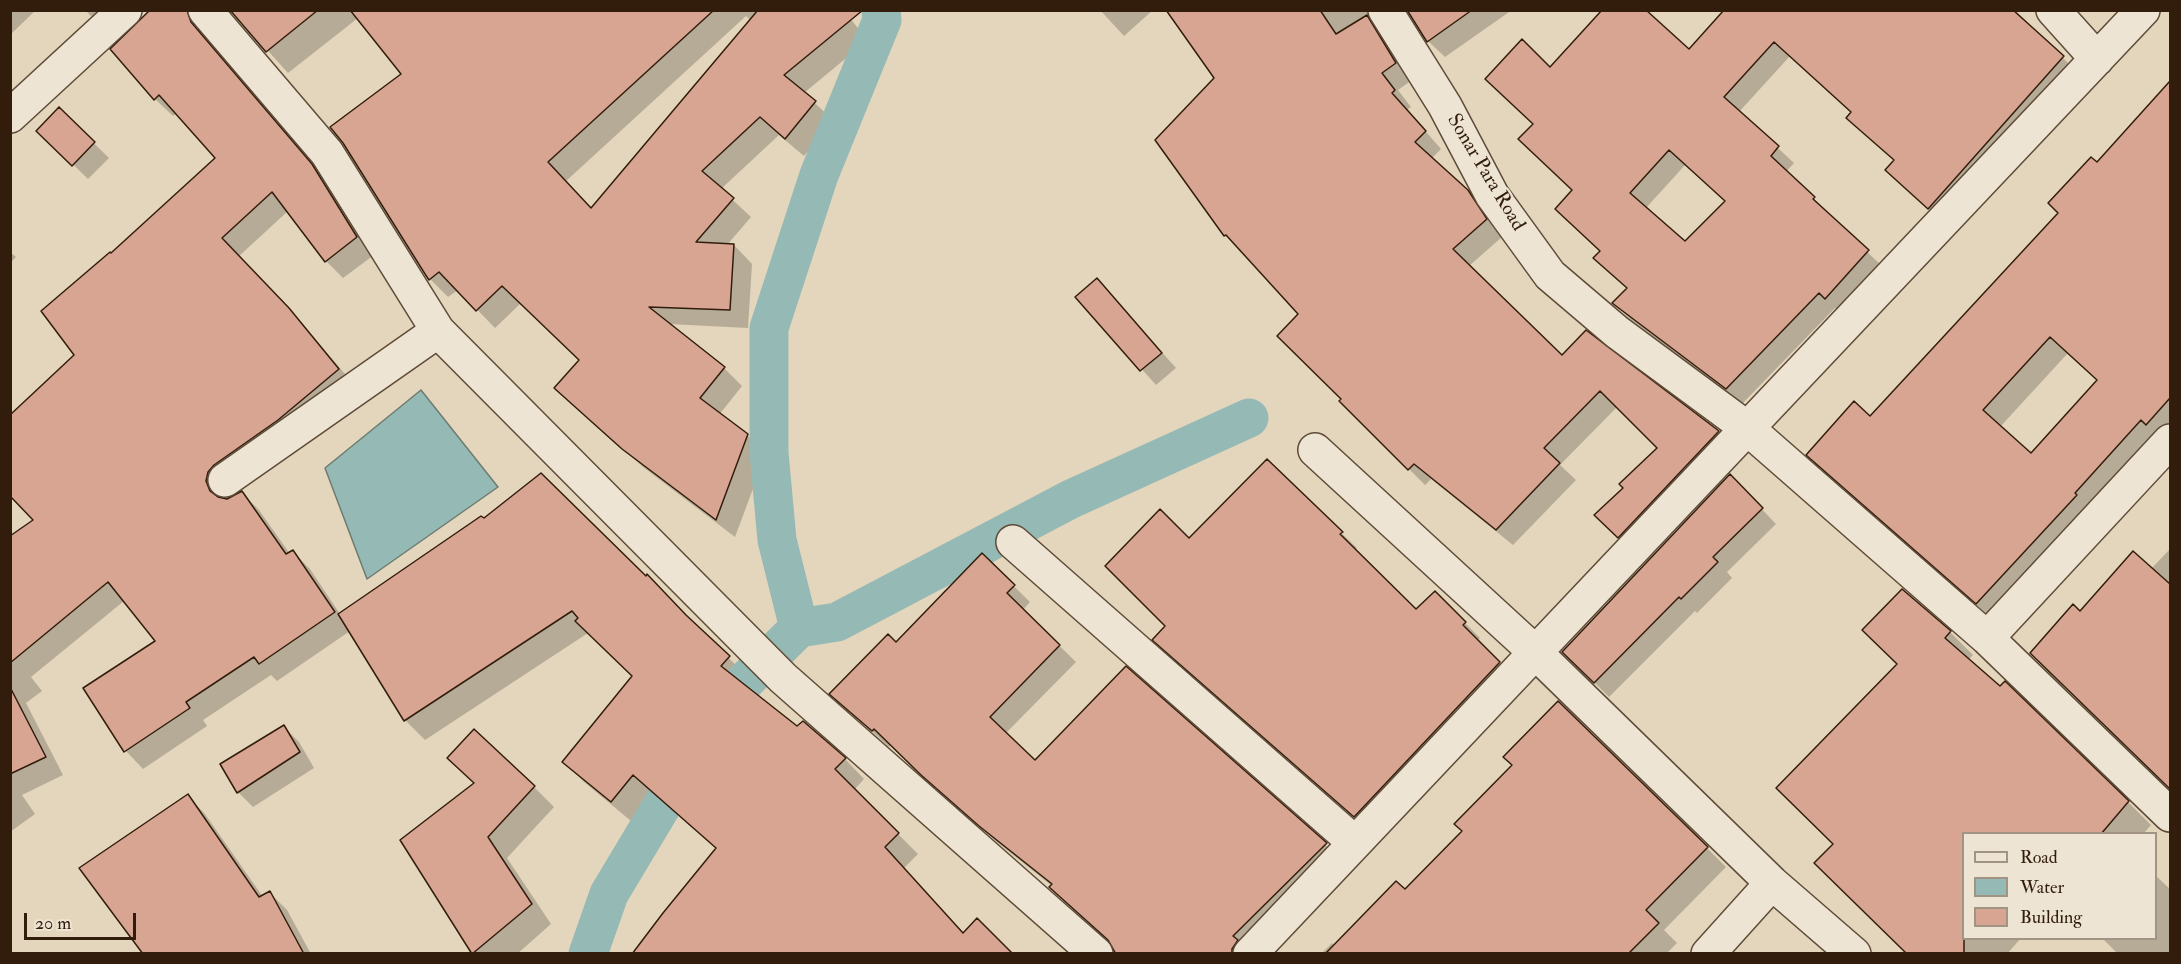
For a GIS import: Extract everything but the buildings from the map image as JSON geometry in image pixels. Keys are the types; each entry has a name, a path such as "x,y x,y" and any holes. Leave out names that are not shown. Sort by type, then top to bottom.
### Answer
{"street":[{"path":"10,116 125,10"},
{"path":"205,10 327,153 438,331 783,678 1096,954"},
{"name":"Sonar Para Road","path":"1385,10 1445,106 1492,195 1550,275 1617,332 1747,428 1987,638 2170,815"},
{"path":"2053,10 2097,59"},
{"path":"1250,954 2143,10"},
{"path":"225,480 438,331"},
{"path":"1987,638 2170,441"},
{"path":"1315,450 1535,652 1772,883 1854,954"},
{"path":"1013,542 1354,843"},
{"path":"1708,954 1772,883"}],"water":[{"path":"421,390 498,487 367,579 325,468"}],"waterway":[{"path":"799,628 777,540 769,453 769,328 819,175 882,20 881,10"},
{"path":"588,954 609,894 724,702 799,628 837,622 1071,499 1249,418"}]}
